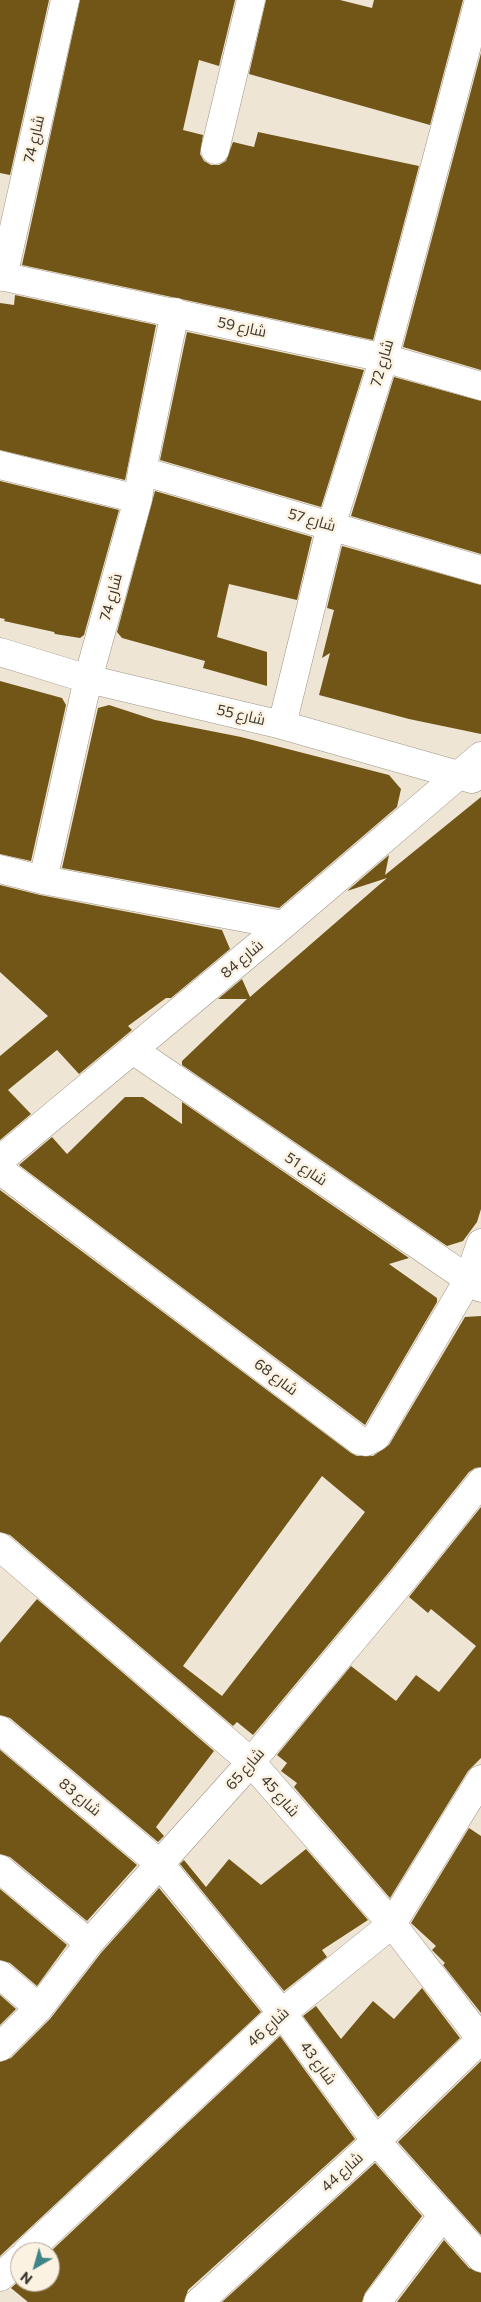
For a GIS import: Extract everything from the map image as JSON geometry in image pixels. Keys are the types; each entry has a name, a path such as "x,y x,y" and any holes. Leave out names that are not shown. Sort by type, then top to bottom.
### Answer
{"street":[{"name":"شارع 74","path":"2,277 65,0"},
{"path":"214,150 251,0"},
{"name":"شارع 72","path":"282,725 331,526 384,358 479,0"},
{"name":"شارع 59","path":"2,277 175,312 384,358 481,386"},
{"name":"شارع 74","path":"43,880 88,680 138,499 142,471 175,312"},
{"path":"0,466 138,499"},
{"name":"شارع 57","path":"142,471 481,570"},
{"name":"شارع 55","path":"0,652 88,680 282,725 469,778"},
{"name":"شارع 84","path":"0,1160 283,925 469,778 481,756"},
{"path":"0,869 43,880 283,925"},
{"name":"شارع 51","path":"132,1050 474,1284"},
{"name":"شارع 68","path":"0,1170 363,1442 369,1442 376,1437 474,1284 481,1243"},
{"name":"شارع 65","path":"0,2047 39,2008 89,1943 251,1762 402,1581 481,1482"},
{"name":"شارع 45","path":"0,1547 251,1762 392,1924 481,2039"},
{"name":"شارع 83","path":"0,1730 160,1864"},
{"name":"شارع 46","path":"38,2242 282,2013 392,1924 481,1779"},
{"name":"شارع 43","path":"160,1864 282,2013 376,2141 481,2258"},
{"path":"0,1869 89,1943"},
{"path":"0,1975 39,2008"},
{"name":"شارع 44","path":"199,2302 376,2141 481,2039"},
{"path":"376,2302 443,2216"},
{"path":"0,2277 10,2268"}],"building":[{"path":"0,0 49,0 10,175 0,173"},
{"path":"80,0 235,0 219,66 199,60 183,130 203,135 200,154 204,161 211,165 219,165 226,161 233,142 254,147 258,132 419,166 373,340 22,265"},
{"path":"266,0 340,0 372,8 374,0 463,0 430,125 249,74"},
{"path":"481,53 481,370 403,347"},
{"path":"15,295 156,325 125,480 0,450 0,303 14,305"},
{"path":"187,332 364,370 321,507 160,460"},
{"path":"394,377 481,401 481,554 351,516"},
{"path":"0,481 119,510 84,635 80,638 55,634 54,632 4,621 5,619 0,618"},
{"path":"155,491 312,537 297,600 229,584 217,637 267,652 267,686 203,668 205,661 122,638 117,632"},
{"path":"342,546 481,585 481,734 409,719 319,695 330,653 322,658 334,610 327,608"},
{"path":"0,681 62,698 66,705 31,861 0,854"},
{"path":"109,705 155,720 241,737 389,775 401,789 397,807 279,908 62,868 98,708"},
{"path":"481,797 481,1209 477,1222 463,1241 447,1246 182,1065 182,1061 247,999 218,999 242,979 250,997 387,878 347,891 389,855 385,875"},
{"path":"0,885 40,895 222,930 230,949 171,998 166,998 128,1026 132,1030 79,1074 57,1050 8,1090 31,1114 0,1140 0,1056 48,1016 0,972"},
{"path":"125,1097 143,1097 182,1124 182,1102 409,1258 389,1264 437,1298 437,1302 365,1425 19,1165 52,1137 67,1154"},
{"path":"0,1190 357,1456 373,1456 389,1445 465,1317 481,1316 481,1467 469,1472 390,1571 253,1735 237,1722 233,1726 10,1535 0,1532","holes":["322,1476 365,1512 222,1696 183,1666"]},
{"path":"481,1507 481,1758 468,1771 390,1898 294,1787 297,1783 281,1771 287,1763 277,1755 351,1666 396,1701 416,1675 439,1692 476,1646 431,1609 428,1613 409,1597"},
{"path":"37,1599 214,1751 156,1827 164,1836 158,1842 10,1718 0,1715 0,1643"},
{"path":"0,1750 137,1865 87,1921 10,1857 0,1854"},
{"path":"469,1828 481,1836 481,2013 443,1965 445,1963 432,1950 436,1946 411,1923"},
{"path":"306,1849 368,1920 322,1950 327,1957 284,1991 180,1864 184,1860 206,1887 229,1859 261,1885"},
{"path":"159,1888 261,2012 15,2242 10,2242 10,2247 0,2256 0,2062 11,2058 50,2019 101,1953"},
{"path":"0,1889 67,1945 37,1986 10,1963 0,1960"},
{"path":"422,1988 460,2038 378,2117 303,2016 316,2006 341,2039 373,2001 394,2019"},
{"path":"0,1995 16,2009 0,2025"},
{"path":"280,2036 355,2139 188,2290 184,2302 28,2302 16,2292 60,2292 60,2243"},
{"path":"481,2061 481,2235 398,2142"},
{"path":"375,2163 422,2216 365,2293 362,2302 222,2302"},
{"path":"444,2240 469,2268 481,2273 481,2302 397,2302"}]}
